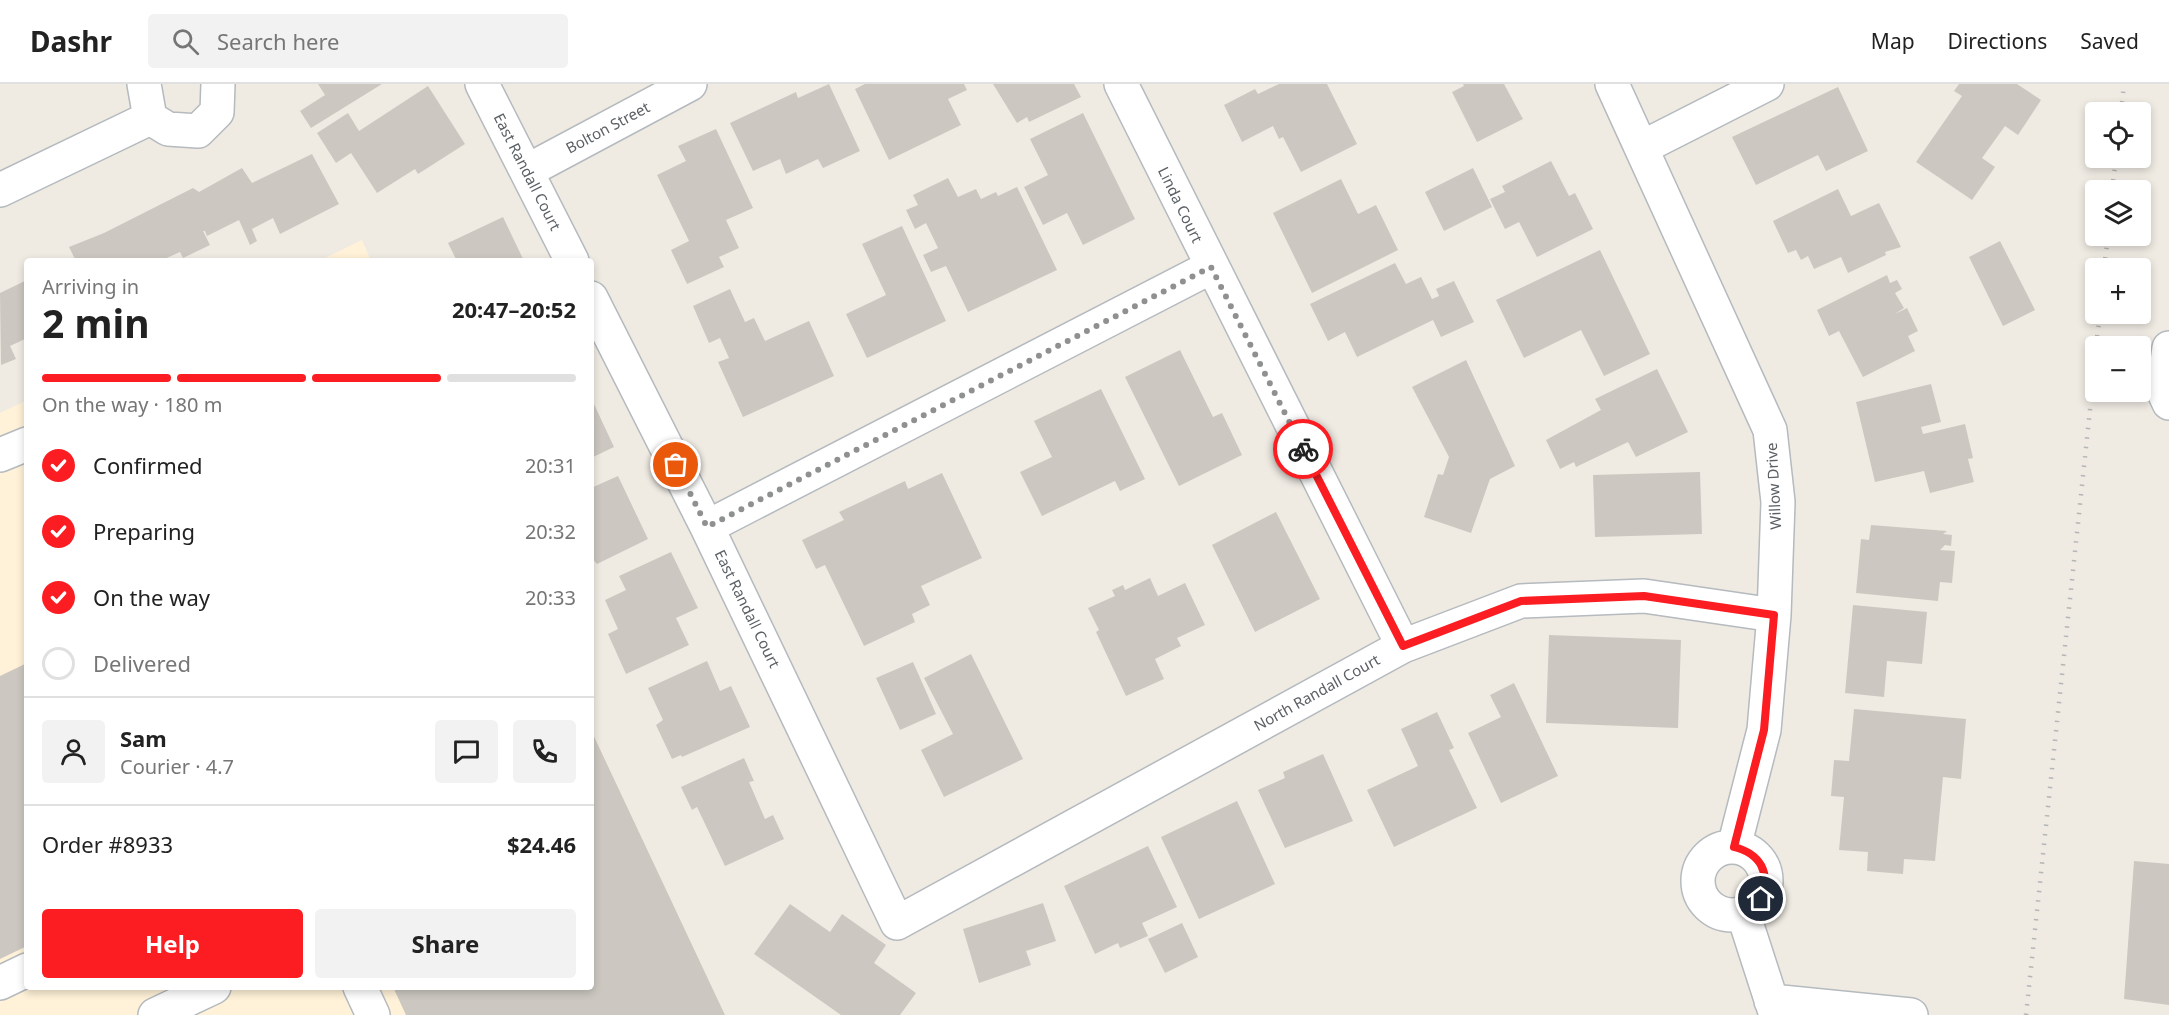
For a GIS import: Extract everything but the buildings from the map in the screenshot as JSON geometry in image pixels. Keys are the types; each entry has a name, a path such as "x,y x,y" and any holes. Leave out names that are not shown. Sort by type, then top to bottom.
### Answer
{"street":[{"path":"144,84 150,118 168,129 198,131 217,112 218,84"},
{"name":"East Randall Court","path":"482,84 570,258"},
{"name":"Bolton Street","path":"527,171 690,84"},
{"name":"Linda Court","path":"1121,84 1403,646"},
{"name":"Willow Drive","path":"1612,84 1643,147 1770,430 1778,502 1774,615 1764,730 1734,847"},
{"path":"1643,147 1767,84"},
{"path":"0,190 150,118"},
{"path":"707,527 1211,267"},
{"name":"East Randall Court","path":"594,304 707,527 897,923"},
{"path":"2169,348 2163,390 2169,403"},
{"path":"0,455 24,445"},
{"name":"North Randall Court","path":"897,923 1403,646 1521,601 1644,596 1774,615"},
{"path":"1734,847 1755,856 1766,876 1761,899 1743,913 1721,913 1711,908 1699,890 1697,879 1705,859 1713,852 1734,847"},
{"path":"1743,913 1773,1008 1911,1015"},
{"path":"0,983 24,971"},
{"path":"155,1015 208,990"},
{"path":"361,990 373,1015"}],"shaded area":[{"path":"362,240 370,258 325,258"},
{"path":"24,401 24,990 594,990 594,736 725,1015 0,1015 0,413"}],"railway":[{"path":"2122,102 2124,84"},
{"path":"2113,180 2115,168"},
{"path":"2105,258 2107,246"},
{"path":"2097,336 2099,324"},
{"path":"2026,1015 2091,402"}],"way so far":[{"path":"676,465 707,527 1211,267 1303,449"}],"route":[{"path":"1303,449 1403,646 1521,601 1644,596 1774,615 1764,730 1734,847 1746,850 1755,856 1762,866 1766,876 1761,899"}]}
